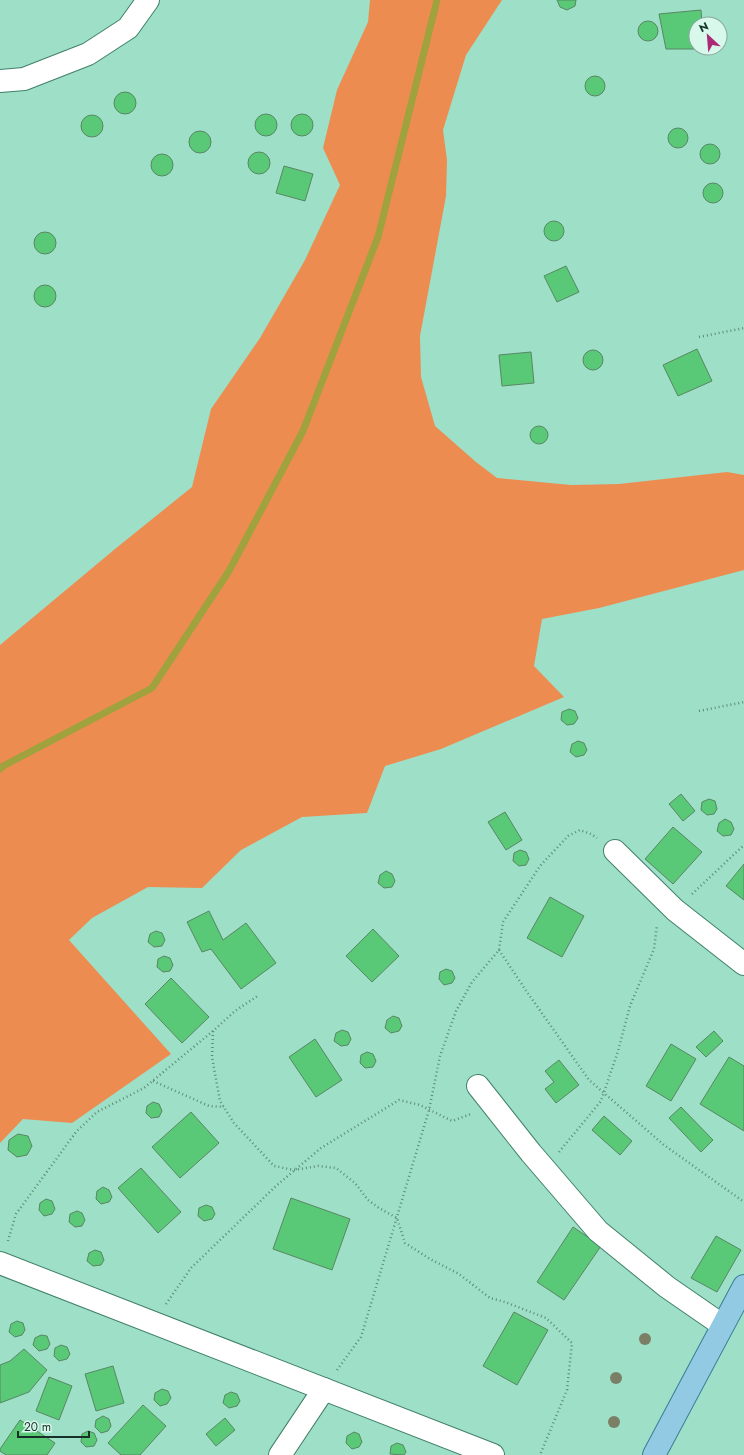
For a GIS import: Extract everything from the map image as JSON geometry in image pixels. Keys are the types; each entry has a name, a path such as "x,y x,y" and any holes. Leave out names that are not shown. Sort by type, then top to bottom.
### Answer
{"main road":[{"path":"654,1455 744,1286"}],"street":[{"path":"0,81 24,79 88,54 128,28 148,0"},
{"path":"615,851 675,910 744,964"},
{"path":"478,1086 544,1169 598,1231 667,1288 722,1325"},
{"path":"2,1264 493,1455"},
{"path":"280,1455 324,1389"}],"path":[{"path":"699,338 744,328"},
{"path":"699,711 744,702"},
{"path":"324,1389 361,1337 429,1110 440,1056 456,1011 472,982 499,950 503,922 540,866 568,836 580,830 591,834 615,851"},
{"path":"544,1169 601,1101 618,1051 630,1006 654,949 659,918 675,910 744,845"},
{"path":"499,950 589,1080 664,1145 744,1202"},
{"path":"2,1264 16,1214 76,1132 97,1112 144,1088 235,1011 259,995"},
{"path":"213,1031 212,1057 220,1101 234,1123 274,1166 294,1170 318,1166 336,1168 355,1183 368,1200 397,1218 405,1243 430,1259 459,1274 490,1298 505,1302 546,1318 572,1342 567,1390 540,1455"},
{"path":"153,1081 209,1106 224,1107"},
{"path":"153,1323 191,1268 276,1186 321,1148 399,1100 420,1105 452,1121 493,1105"}],"shaded area":[{"path":"370,0 502,0 466,55 443,130 447,160 446,196 420,336 421,377 435,426 476,462 497,478 571,485 619,484 727,472 744,475 744,570 599,608 542,619 534,666 564,697 441,749 385,766 367,813 302,817 241,850 202,888 148,887 92,918 69,940 171,1054 72,1123 23,1119 0,1143 0,645 192,487 211,409 260,338 305,260 340,185 323,148 337,90 368,22"}],"building":[{"path":"557,0 576,0 575,6 567,10 560,7"},
{"path":"701,10 701,16 688,16 688,49 666,49 659,14"},
{"path":"648,21 655,24 658,31 655,38 648,41 641,38 638,31 641,24"},
{"path":"595,76 602,79 605,86 602,93 595,96 588,93 585,86 588,79"},
{"path":"125,92 133,95 136,103 133,111 125,114 117,111 114,103 117,95"},
{"path":"266,114 274,117 277,125 274,133 266,136 258,133 255,125 258,117"},
{"path":"302,114 310,117 313,125 310,133 302,136 294,133 291,125 294,117"},
{"path":"92,115 100,118 103,126 100,134 92,137 84,134 81,126 84,118"},
{"path":"678,128 685,131 688,138 685,145 678,148 671,145 668,138 671,131"},
{"path":"200,131 208,134 211,142 208,150 200,153 192,150 189,142 192,134"},
{"path":"710,144 717,147 720,154 717,161 710,164 703,161 700,154 703,147"},
{"path":"259,152 267,155 270,163 267,171 259,174 251,171 248,163 251,155"},
{"path":"162,154 170,157 173,165 170,173 162,176 154,173 151,165 154,157"},
{"path":"284,166 313,174 305,201 276,193"},
{"path":"713,183 720,186 723,193 720,200 713,203 706,200 703,193 706,186"},
{"path":"554,221 561,224 564,231 561,238 554,241 547,238 544,231 547,224"},
{"path":"45,232 53,235 56,243 53,251 45,254 37,251 34,243 37,235"},
{"path":"566,266 579,292 557,302 544,276"},
{"path":"45,285 53,288 56,296 53,304 45,307 37,304 34,296 37,288"},
{"path":"697,349 712,381 678,396 663,365"},
{"path":"593,350 600,353 603,360 600,367 593,370 586,367 583,360 586,353"},
{"path":"531,352 534,383 502,386 499,355"},
{"path":"535,426 543,426 548,431 546,442 543,444 535,444 530,439 530,431"},
{"path":"569,709 575,711 578,718 574,724 567,725 561,720 562,712"},
{"path":"578,741 584,743 587,750 584,755 576,757 570,752 572,744"},
{"path":"681,794 695,811 683,821 669,804"},
{"path":"709,799 715,801 717,809 714,814 707,815 701,810 702,802"},
{"path":"505,812 522,840 506,850 488,822"},
{"path":"725,819 731,822 734,829 731,835 723,836 717,831 719,823"},
{"path":"673,827 702,852 673,884 645,859"},
{"path":"520,850 526,852 529,859 526,865 519,866 513,861 514,853"},
{"path":"744,864 744,900 726,886"},
{"path":"386,871 392,874 395,881 392,887 384,888 378,883 380,875"},
{"path":"550,897 584,916 562,957 527,938"},
{"path":"209,911 223,940 246,923 276,963 241,989 211,949 202,952 187,922"},
{"path":"373,929 399,956 372,982 346,956"},
{"path":"156,931 162,933 165,940 162,946 154,947 148,942 150,934"},
{"path":"164,956 170,958 173,965 170,971 163,972 157,967 158,959"},
{"path":"446,969 452,971 455,978 452,983 444,985 439,979 440,972"},
{"path":"171,978 209,1017 182,1043 145,1004"},
{"path":"393,1016 399,1018 402,1026 399,1031 391,1033 385,1028 387,1020"},
{"path":"342,1030 348,1032 351,1039 348,1045 341,1046 334,1041 336,1033"},
{"path":"714,1031 723,1041 706,1057 696,1047"},
{"path":"315,1039 342,1080 316,1097 289,1057"},
{"path":"671,1044 696,1059 671,1101 646,1086"},
{"path":"367,1052 373,1054 376,1061 373,1067 365,1068 360,1063 361,1055"},
{"path":"729,1057 744,1066 744,1131 700,1104"},
{"path":"559,1060 579,1085 556,1103 545,1089 554,1082 545,1071"},
{"path":"153,1102 159,1104 162,1111 159,1117 151,1118 146,1113 147,1106"},
{"path":"681,1107 713,1140 701,1152 669,1118"},
{"path":"191,1112 219,1143 180,1178 152,1147"},
{"path":"604,1116 632,1141 620,1155 592,1130"},
{"path":"18,1134 28,1136 32,1146 27,1155 17,1157 8,1150 9,1140"},
{"path":"141,1168 181,1212 158,1233 118,1188"},
{"path":"103,1187 109,1190 112,1197 109,1202 101,1204 96,1199 97,1191"},
{"path":"291,1198 350,1219 332,1270 273,1249"},
{"path":"46,1199 52,1201 55,1209 52,1214 44,1216 39,1210 40,1203"},
{"path":"206,1205 212,1207 215,1214 212,1219 204,1221 198,1216 199,1208"},
{"path":"77,1211 82,1213 85,1220 82,1226 75,1227 69,1222 70,1214"},
{"path":"573,1227 601,1246 564,1300 537,1282"},
{"path":"716,1236 741,1250 717,1292 691,1278"},
{"path":"95,1250 101,1252 104,1260 101,1265 93,1266 87,1261 89,1253"},
{"path":"514,1312 548,1330 517,1385 483,1366"},
{"path":"17,1321 23,1323 25,1330 22,1335 15,1337 9,1332 11,1324"},
{"path":"41,1335 47,1336 50,1344 47,1349 39,1351 33,1345 35,1338"},
{"path":"61,1345 67,1347 70,1354 67,1359 59,1361 54,1356 55,1348"},
{"path":"24,1349 47,1370 29,1392 0,1403 0,1365 10,1361"},
{"path":"113,1366 124,1403 96,1411 85,1374"},
{"path":"49,1377 72,1386 59,1420 36,1411"},
{"path":"162,1389 168,1391 171,1398 167,1404 160,1406 154,1400 155,1393"},
{"path":"231,1392 237,1394 240,1401 237,1406 229,1408 223,1403 225,1395"},
{"path":"143,1405 166,1426 140,1455 121,1455 108,1443"},
{"path":"103,1416 109,1419 111,1426 108,1431 101,1433 95,1427 96,1420"},
{"path":"225,1418 235,1430 216,1446 206,1434"},
{"path":"20,1420 55,1443 47,1455 6,1455 0,1451"},
{"path":"88,1431 94,1433 97,1440 94,1446 86,1447 81,1442 82,1434"},
{"path":"354,1432 359,1434 362,1442 359,1447 352,1449 346,1443 347,1436"},
{"path":"397,1443 403,1445 406,1452 404,1455 390,1454 391,1446"}],"waterway":[{"path":"0,769 3,766 152,688 229,571 303,431 378,237 437,0"}]}
